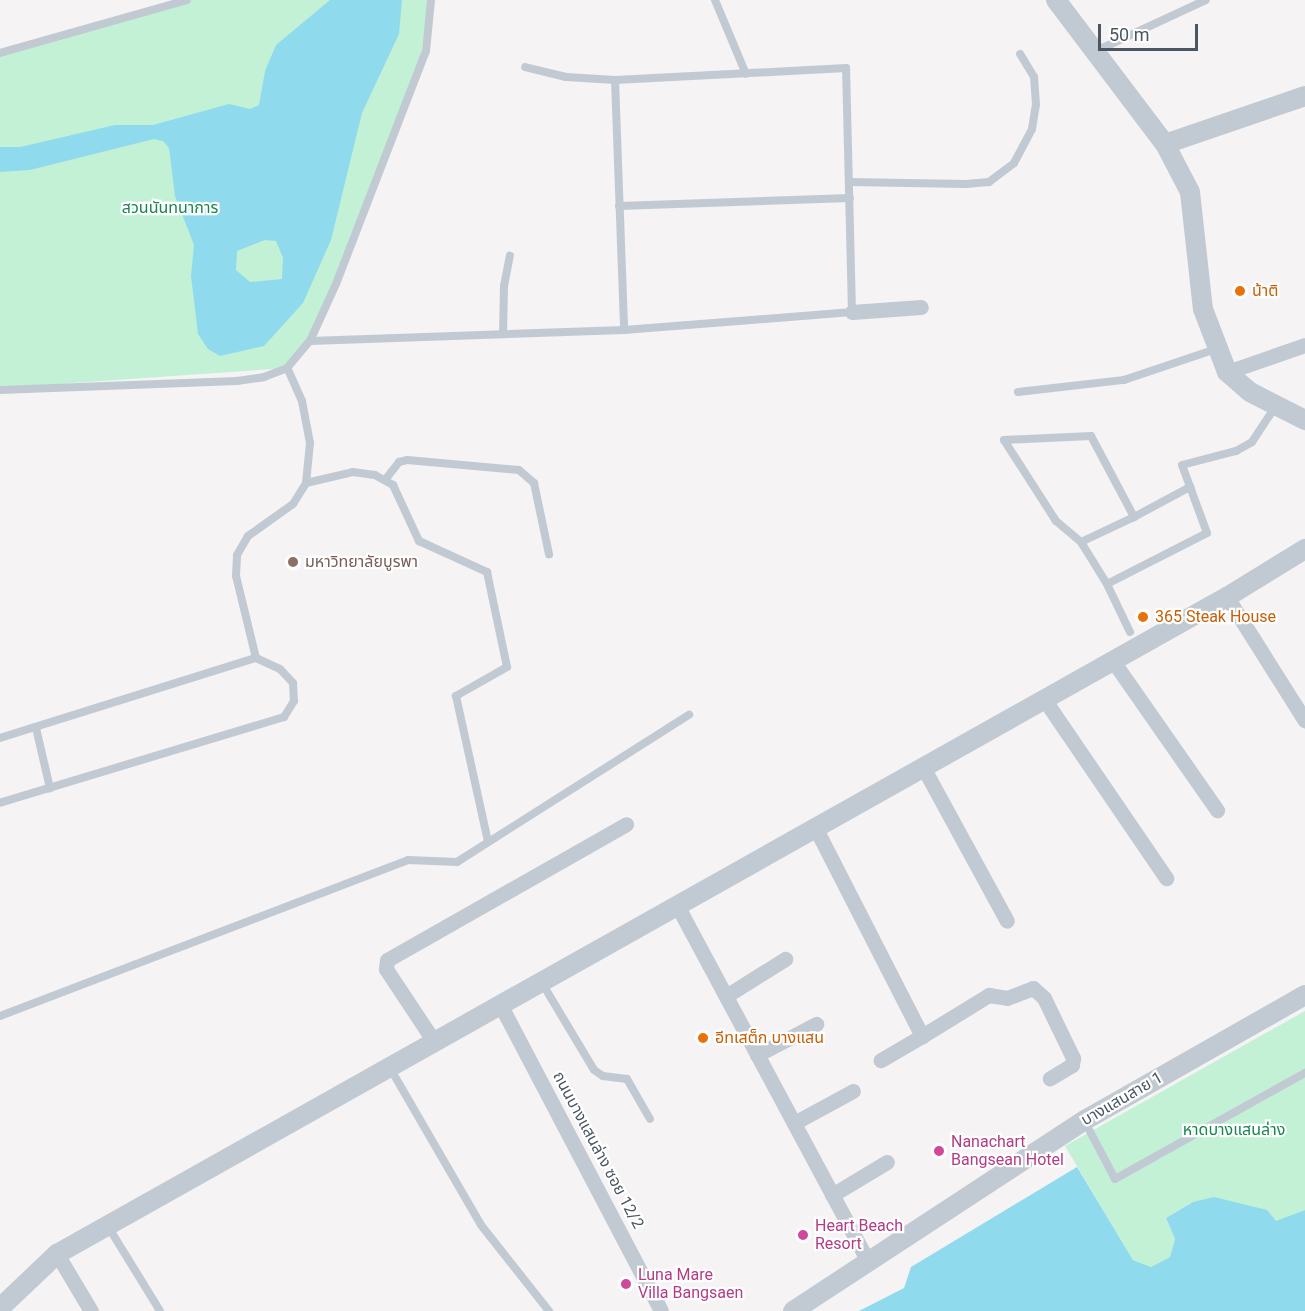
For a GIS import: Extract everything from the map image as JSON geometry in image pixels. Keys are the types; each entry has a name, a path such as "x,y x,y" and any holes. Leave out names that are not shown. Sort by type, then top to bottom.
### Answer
{"street":[{"path":"1056,0 1165,144 1190,192 1203,309 1216,349 1227,372 1250,392 1305,420"},
{"path":"1165,144 1305,96"},
{"path":"852,312 921,307"},
{"path":"1227,372 1305,345"},
{"path":"0,1308 57,1254 109,1228 678,907 815,827 1227,597 1305,549"},
{"path":"1227,597 1305,721"},
{"path":"1113,661 1217,810"},
{"path":"1044,699 1166,878"},
{"path":"923,767 1007,921"},
{"path":"435,1043 387,969 387,960 626,824"},
{"path":"815,827 922,1036"},
{"path":"678,907 867,1260"},
{"path":"726,996 785,959"},
{"path":"881,1060 989,995 1007,998 1033,988 1049,1007 1073,1058 1072,1065 1050,1078"},
{"name":"บางแสนสาย 1","path":"793,1311 867,1260 1085,1120 1305,995"},
{"name":"ถนนบางแสนล่าง ซอย 12/2","path":"501,1005 661,1311"},
{"path":"757,1055 816,1024"},
{"path":"794,1123 853,1091"},
{"path":"832,1196 887,1162"},
{"path":"57,1254 91,1311"}],"lane":[{"path":"0,53 187,0"},
{"path":"0,390 237,381 264,377 287,368 310,341 426,51 431,0"},
{"path":"715,0 746,74"},
{"path":"1096,51 1206,0"},
{"path":"849,182 966,184 989,182 1014,163 1032,129 1036,105 1034,77 1020,54"},
{"path":"310,341 624,330 852,312 846,68 615,80 566,77 525,66"},
{"path":"615,80 624,330"},
{"path":"620,206 850,198"},
{"path":"503,334 504,286 510,256"},
{"path":"1018,392 1124,380 1216,349"},
{"path":"256,657 237,576 237,555 248,536 293,504 306,483 310,443 302,401 287,368"},
{"path":"1107,584 1206,533 1182,465 1236,451 1252,442 1276,405"},
{"path":"1130,632 1107,584 1081,542 1056,521 1004,440 1091,436 1134,517"},
{"path":"385,480 399,462 407,460 519,470 534,483 549,555"},
{"path":"306,483 353,472 385,480 393,485 419,541 487,572 507,667 456,696 488,842"},
{"path":"1081,542 1190,487"},
{"path":"0,738 256,657 280,669 293,682 294,701 284,717 0,803"},
{"path":"0,1016 408,860 457,862 689,715"},
{"path":"36,728 50,788"},
{"path":"543,983 594,1071 609,1078 627,1079 650,1119"},
{"path":"390,1068 481,1225 549,1311"},
{"path":"1085,1120 1115,1179 1305,1073"},
{"path":"109,1228 160,1311"}],"green space":[{"name":"สวนนันทนาการ","path":"187,0 429,0 419,68 320,324 287,368 0,388 0,53"},
{"name":"หาดบางแสนล่าง","path":"1305,1011 1305,1210 1276,1222 1193,1202 1166,1218 1175,1239 1170,1257 1151,1267 1133,1260 1065,1146"}],"water":[{"path":"330,0 402,0 399,34 362,113 331,240 303,303 264,346 220,356 208,349 198,334 191,276 194,245 175,196 169,148 163,141 154,139 30,170 0,172 0,147 20,147 115,125 153,125 229,104 250,109 259,105 265,71 276,45","holes":["265,240 276,241 283,258 282,279 250,282 236,270 237,251"]},
{"path":"1077,1167 1133,1260 1151,1267 1170,1257 1175,1239 1166,1218 1193,1202 1214,1197 1267,1210 1276,1221 1305,1210 1305,1311 859,1311 904,1288 911,1267"}],"place":[{"name":"น้าติ","path":"1240,291"},
{"name":"มหาวิทยาลัยบูรพา","path":"293,562"},
{"name":"365 Steak House","path":"1143,617"},
{"name":"อีทเสต็ก บางแสน","path":"703,1038"},
{"name":"Nanachart Bangsean Hotel","path":"939,1151"},
{"name":"Heart Beach Resort","path":"803,1235"},
{"name":"Luna Mare Villa Bangsaen","path":"626,1284"}]}
